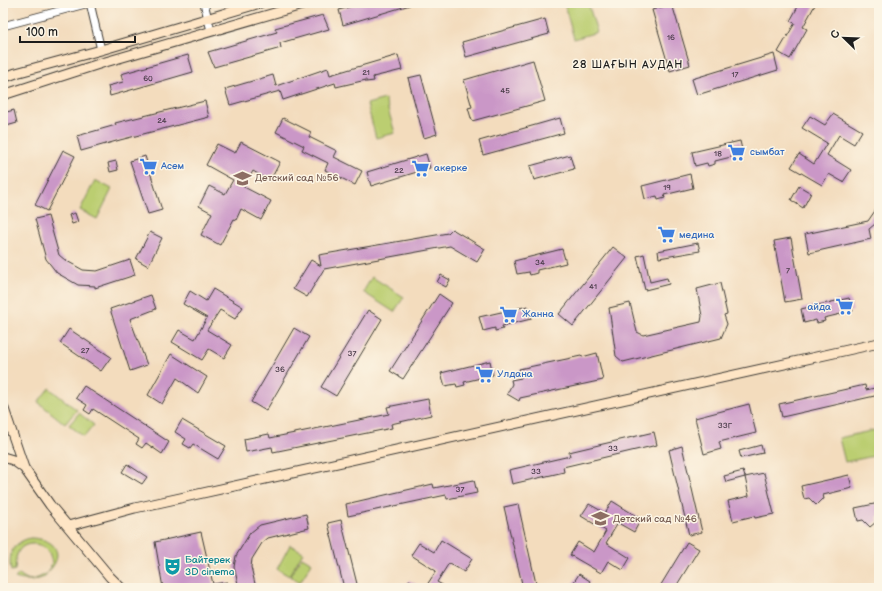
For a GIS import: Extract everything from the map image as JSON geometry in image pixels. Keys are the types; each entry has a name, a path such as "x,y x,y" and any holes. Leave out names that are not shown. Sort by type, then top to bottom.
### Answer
{"main road":[{"path":"3,78 260,3"},
{"path":"3,95 102,63 309,3"},
{"path":"68,526 143,507 879,343"},
{"path":"3,406 24,468 50,505 110,577 121,588"},
{"path":"3,457 13,460 24,468"},
{"path":"110,577 111,588"}],"street":[{"path":"3,26 90,3 101,50"},
{"path":"204,3 211,31"}],"green space":[{"path":"564,3 588,3 597,32 574,39"},
{"path":"385,99 395,133 376,138 367,104"},
{"path":"95,180 112,189 97,219 80,210"},
{"path":"372,277 404,297 394,312 363,292"},
{"path":"49,388 77,410 65,424 38,402"},
{"path":"79,413 94,425 84,437 69,425"},
{"path":"879,429 879,455 845,462 839,438"},
{"path":"30,538 45,541 54,546 57,555 55,563 47,572 52,563 50,555 45,548 36,544 26,545 19,550 16,558 15,570 11,571 10,559 15,546"},
{"path":"290,545 303,552 289,576 277,569"},
{"path":"302,557 312,563 300,582 290,576"},
{"path":"47,572 45,577 32,581 29,580 39,577"},
{"path":"19,574 28,580 15,578"}],"building":[{"path":"363,3 410,3 410,5 343,25 339,10"},
{"path":"800,3 816,3 803,27 807,29 790,59 778,52 795,23 790,21"},
{"path":"672,4 690,65 670,71 652,10"},
{"path":"323,15 329,29 280,43 281,48 214,67 208,52 277,32 275,28"},
{"path":"545,19 549,34 466,57 462,42"},
{"path":"774,54 778,70 697,95 692,79"},
{"path":"188,55 193,72 110,96 108,86 123,82 121,74"},
{"path":"398,55 402,70 373,77 374,81 366,82 366,80 336,87 335,83 283,100 280,91 230,105 225,89 273,75 276,86 328,68 330,75"},
{"path":"533,60 545,101 472,121 468,108 472,107 464,80"},
{"path":"421,75 437,134 424,138 408,78"},
{"path":"205,101 209,117 81,151 77,136 116,125 115,123"},
{"path":"14,110 17,123 3,127 3,113"},
{"path":"833,114 862,131 854,144 839,135 827,155 851,170 843,182 829,174 822,185 791,167 799,154 814,164 827,143 802,128 810,116 825,125"},
{"path":"283,118 311,132 309,137 337,151 334,157 362,171 355,185 325,170 328,163 302,150 304,146 276,132"},
{"path":"560,118 564,133 483,155 479,141"},
{"path":"740,141 743,154 715,161 715,164 708,166 707,163 695,166 692,152"},
{"path":"241,142 280,162 270,181 253,171 244,187 271,201 261,220 241,209 236,220 234,219 220,245 201,235 212,213 199,206 209,186 225,194 233,180 206,165 217,144 235,153"},
{"path":"63,150 75,156 47,211 35,205"},
{"path":"426,154 430,168 371,186 367,172"},
{"path":"570,155 574,169 534,180 530,166"},
{"path":"145,156 162,210 148,214 130,161"},
{"path":"116,161 118,170 110,172 108,163"},
{"path":"690,174 693,188 664,195 665,198 658,200 657,196 645,199 642,186"},
{"path":"799,186 811,193 803,208 791,200"},
{"path":"879,205 879,226 875,224 869,229 871,239 809,253 805,234 868,221"},
{"path":"75,213 78,222 72,224 69,215"},
{"path":"48,216 59,255 65,260 83,270 97,271 130,260 135,275 95,288 95,286 78,285 57,273 46,259 35,219"},
{"path":"452,229 485,249 477,262 450,246 324,269 307,297 293,289 311,260 321,266 319,255 448,233"},
{"path":"150,232 162,238 148,266 136,259"},
{"path":"791,238 802,299 785,302 774,241"},
{"path":"698,243 700,251 659,258 658,251"},
{"path":"613,247 627,258 573,326 559,314"},
{"path":"562,249 566,263 537,270 537,273 530,275 529,272 517,274 514,261"},
{"path":"644,254 650,282 667,278 669,284 645,290 637,256"},
{"path":"441,275 450,280 446,287 437,282"},
{"path":"720,283 727,314 724,315 727,324 721,338 623,362 616,356 609,308 630,303 637,332 643,335 701,322 702,316 697,289"},
{"path":"213,289 243,307 235,319 220,310 207,330 232,345 224,358 209,349 202,360 172,342 179,330 195,339 207,318 183,304 190,291 206,301"},
{"path":"439,294 452,303 403,379 390,371"},
{"path":"151,295 156,309 130,319 147,365 130,371 110,309"},
{"path":"849,298 853,311 824,318 825,321 817,323 816,320 804,323 801,309"},
{"path":"528,306 531,319 502,326 503,329 495,331 495,328 483,331 479,317"},
{"path":"368,310 382,319 336,396 321,387"},
{"path":"294,328 309,337 266,411 251,402"},
{"path":"69,329 111,357 101,371 60,343"},
{"path":"597,353 603,380 520,398 519,401 507,394 512,384 511,380 521,378 519,369"},
{"path":"171,354 207,377 198,393 177,378 162,404 148,395"},
{"path":"490,361 493,375 464,382 465,385 457,387 456,384 445,386 441,373"},
{"path":"865,385 866,390 879,387 879,395 782,417 779,404"},
{"path":"84,386 169,442 162,454 146,443 142,448 136,444 139,439 93,409 90,414 84,410 87,405 76,398"},
{"path":"428,399 431,415 391,424 392,428 273,452 272,447 246,452 244,439 269,434 270,438 389,414 387,407"},
{"path":"749,404 756,433 719,442 721,449 704,454 695,418"},
{"path":"182,420 226,446 218,459 193,444 190,448 183,444 186,439 175,432"},
{"path":"654,432 657,445 563,467 564,472 512,484 509,470 570,456 569,452"},
{"path":"761,445 763,453 741,458 739,451"},
{"path":"682,446 702,532 689,535 669,450"},
{"path":"127,464 147,477 142,484 122,472"},
{"path":"743,471 745,477 726,482 724,476"},
{"path":"764,473 774,514 755,518 754,516 733,521 728,501 749,496 745,477"},
{"path":"849,475 852,488 823,495 824,499 816,505 809,498 804,499 801,486"},
{"path":"474,480 477,493 447,499 446,495 348,516 346,504 433,484 434,488"},
{"path":"612,501 641,519 634,532 618,523 606,543 630,558 623,570 608,561 601,573 570,555 578,542 594,552 606,531 581,516 589,504 605,513"},
{"path":"879,503 879,516 877,517 878,521 870,527 863,520 858,521 855,508"},
{"path":"518,504 537,588 523,588 504,507"},
{"path":"306,514 309,528 268,538 262,543 252,559 251,567 256,588 239,588 234,567 236,556 250,533 260,525"},
{"path":"341,520 358,588 344,588 328,523"},
{"path":"201,532 213,584 227,582 228,588 163,588 155,542"},
{"path":"441,540 472,559 464,572 449,563 437,582 448,588 425,588 436,571 411,555 419,543 434,552"},
{"path":"687,542 699,549 675,588 659,588"},
{"path":"579,574 590,581 586,588 570,588"},
{"path":"409,580 422,588 404,588"}],"place":[{"name":"сымбат","path":"737,152"},
{"name":"Асем","path":"148,166"},
{"name":"акерке","path":"421,168"},
{"name":"Детский сад №56","path":"242,178"},
{"name":"медина","path":"666,235"},
{"name":"айда","path":"844,307"},
{"name":"Жанна","path":"509,314"},
{"name":"Улдана","path":"484,374"},
{"name":"Детский сад №46","path":"600,519"},
{"name":"Байтерек 3D cinema","path":"172,566"}],"district":[{"name":"28 ШАҒЫН АУДАН","path":"628,64"}]}
